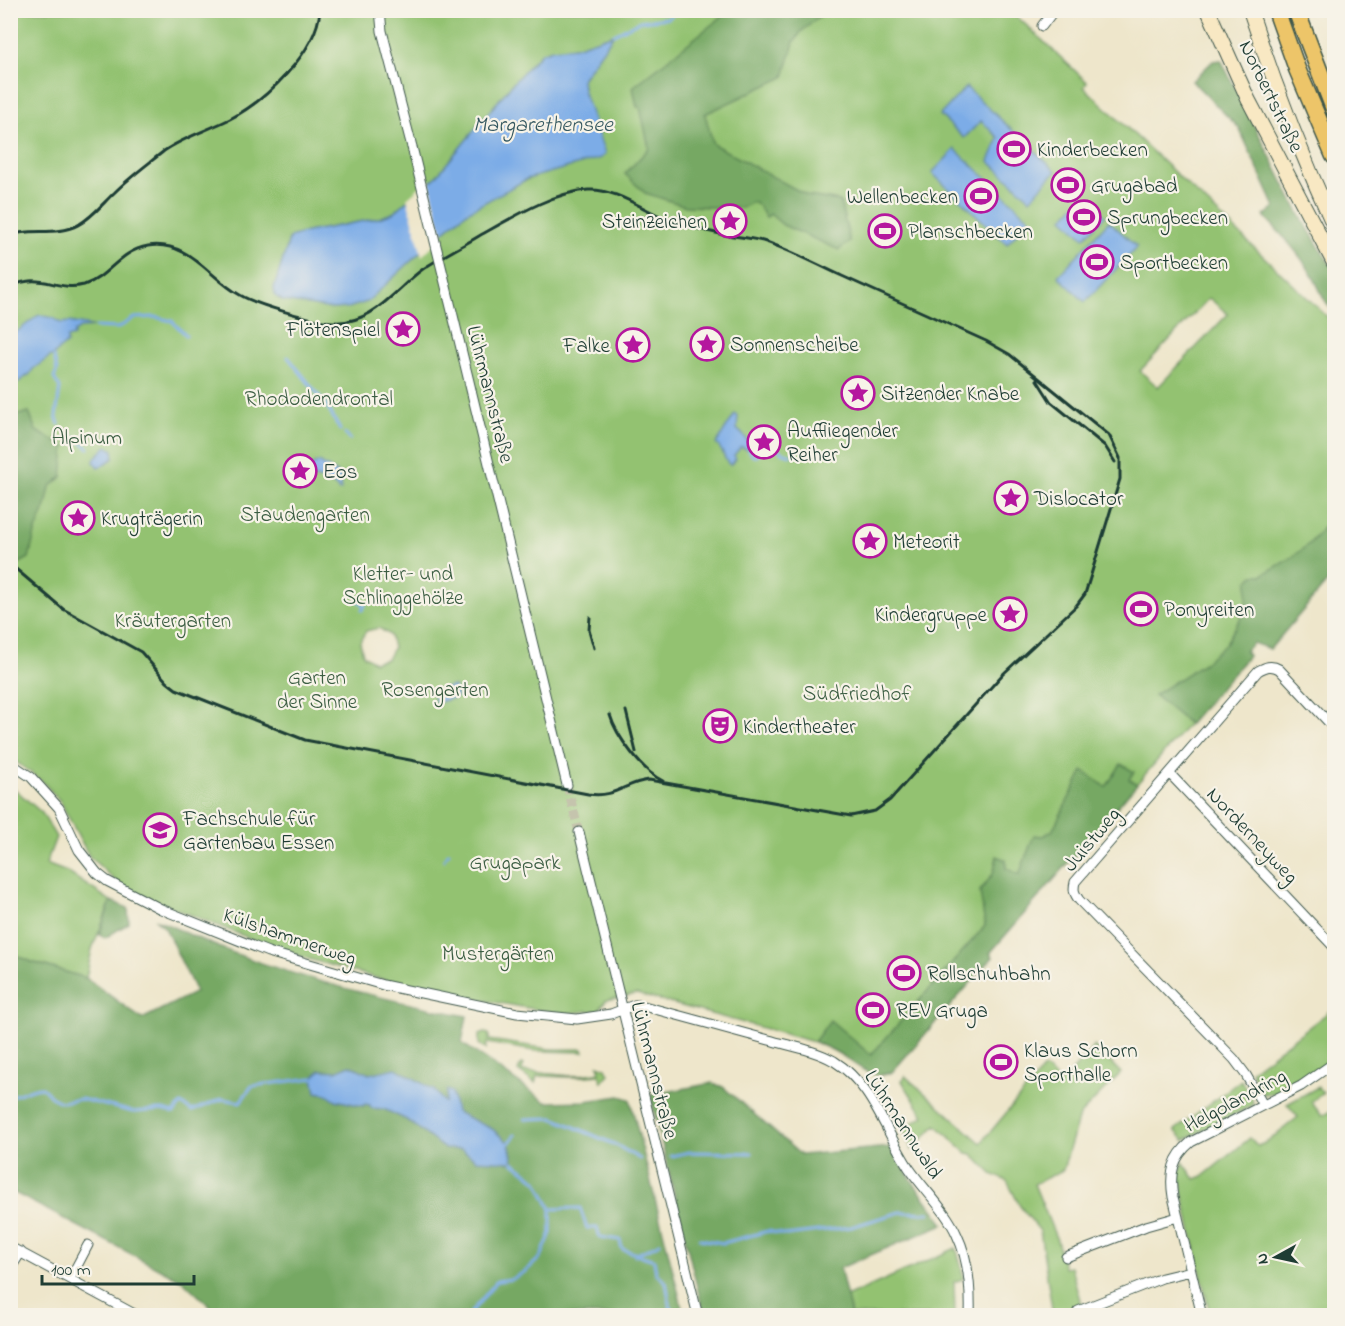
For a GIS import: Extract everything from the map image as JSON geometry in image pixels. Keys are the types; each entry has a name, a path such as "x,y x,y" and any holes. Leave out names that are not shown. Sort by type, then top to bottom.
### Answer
{"highway":[{"path":"1276,10 1335,156"},
{"path":"1296,10 1335,109"}],"main road":[{"name":"Norbertstraße","path":"1208,10 1248,99 1335,263"},
{"name":"Norbertstraße","path":"1250,10 1271,73 1335,226"}],"street":[{"name":"Lührmannstraße","path":"380,10 382,31 567,785"},
{"path":"1042,26 1054,10"},
{"name":"Juistweg","path":"1263,1105 1234,1059 1074,894 1075,882 1264,667 1279,669 1335,728"},
{"name":"Külshammerweg","path":"10,763 31,777 58,808 79,850 97,873 115,887 268,952 383,985 517,1013 566,1019 591,1018 622,1010"},
{"name":"Norderneyweg","path":"1170,774 1335,947"},
{"name":"Lührmannstraße","path":"579,832 698,1316"},
{"name":"Lührmannwald","path":"622,1010 640,1005 813,1053 831,1059 846,1069 860,1083 908,1166 948,1218 957,1234 970,1281 970,1316"},
{"name":"Helgolandring","path":"1202,1316 1170,1184 1174,1162 1179,1153 1191,1142 1309,1081 1335,1063"},
{"path":"1066,1257 1146,1226 1178,1217"},
{"path":"70,1279 88,1245"},
{"path":"10,1247 138,1316"},
{"path":"10,1269 21,1252"},
{"path":"1078,1311 1161,1278 1191,1271"}],"green space":[{"name":"Grugapark","path":"371,10 373,13 376,10 959,10 970,21 981,11 1011,11 1087,82 1084,87 1334,323 1334,548 1245,651 1248,656 990,953 993,957 892,1072 884,1075 870,1073 836,1052 814,1042 637,994 606,1000 599,1010 569,1013 465,997 377,978 259,942 156,901 120,885 89,856 60,801 42,781 11,758 11,11","holes":["613,35 582,79 583,90 539,175 518,183 467,212 438,236 274,288 290,237 393,213 435,178 513,83 541,53 575,47","1209,298 1228,314 1158,387 1140,371","379,628 390,635 393,648 387,659 374,662 363,655 360,642 366,631"]},
{"path":"729,11 826,11 801,32 794,42 784,77 705,114 713,144 808,196 840,201 850,242 839,250 783,225 770,214 766,218 759,206 753,202 741,208 686,206 645,193 625,174 649,148 633,87"},
{"path":"1221,60 1301,217 1334,271 1334,311 1324,299 1302,259 1264,216 1275,207 1239,128 1192,81 1213,61"},
{"path":"29,412 36,431 65,446 62,477 50,487 29,558 11,568 11,417"},
{"path":"1334,515 1334,574 1270,649 1253,643 1245,651 1248,656 1189,724 1154,695 1204,663 1226,643 1246,609 1248,581 1254,575 1262,575 1293,557 1310,543"},
{"path":"1121,764 1134,772 1129,779 1137,784 990,953 993,957 892,1072 884,1075 870,1073 836,1052 814,1042 830,1020 871,1055 985,926 980,891 993,874 997,856 1006,860 1006,868 1019,875 1034,835 1043,836 1052,831 1083,771 1106,787"},
{"path":"10,785 42,813 56,837 46,864 67,872 111,901 92,949 86,978 32,962 11,953"},
{"path":"111,901 128,908 129,923 105,938 99,935"},
{"path":"155,919 221,948 289,972 378,996 467,1016 462,1043 546,1102 585,1101 620,1096 630,1099 684,1315 219,1315 183,1281 11,1191 10,953 86,978 142,1019 196,992 165,928","holes":["350,1065 369,1074 396,1069 456,1112 492,1129 509,1143 513,1161 477,1160 461,1149 445,1149 407,1120 384,1109 336,1100 327,1094 316,1092 320,1070 336,1071"]},
{"path":"1334,1008 1334,1054 1318,1069 1279,1093 1263,1094 1251,1071"},
{"path":"489,1034 489,1040 550,1049 583,1049 584,1052 535,1051 487,1043 486,1049 479,1044 479,1035"},
{"path":"1094,1046 1121,1073 1079,1116 1063,1170 1034,1184 1057,1240 1064,1268 1071,1267 1084,1315 1053,1315 1040,1231 1020,1206 1007,1181 992,1174 972,1154 967,1153 936,1125 912,1150 903,1128 924,1116 902,1081 905,1076 981,1143 1044,1068 1062,1083"},
{"path":"521,1064 523,1065 522,1071 571,1076 600,1072 598,1065 606,1068 609,1074 602,1082 600,1075 572,1077 537,1076 535,1083 518,1071"},
{"path":"1241,1080 1253,1101 1251,1106 1184,1140 1175,1130"},
{"path":"712,1083 723,1087 801,1155 890,1147 944,1224 840,1268 851,1315 704,1315 650,1095"},
{"path":"1318,1087 1323,1093 1311,1102 1322,1116 1334,1109 1334,1315 1210,1315 1179,1175 1183,1162 1195,1179 1203,1176 1250,1138 1258,1146 1267,1142 1298,1117 1287,1104"},
{"path":"956,1248 963,1279 954,1282 955,1315 851,1315 846,1297"}],"water":[{"name":"Margarethensee","path":"614,34 582,79 583,90 605,154 601,158 527,179 467,212 367,302 348,308 333,309 283,301 275,296 274,288 290,237 393,213 435,178 513,83 541,53 552,49 575,47"},
{"name":"Kinderbecken","path":"966,87 1056,171 1030,199 989,161 999,138 981,121 964,138 940,115"},
{"name":"Wellenbecken","path":"955,149 1030,219 1007,244 932,173"},
{"name":"Sprungbecken","path":"1083,196 1105,216 1084,238 1063,218"},
{"name":"Planschbecken","path":"885,220 894,223 897,232 894,241 885,244 876,241 873,232 876,223"},
{"name":"Sportbecken","path":"1109,221 1137,247 1085,302 1058,276"},
{"path":"39,315 53,318 61,323 69,322 95,327 80,328 74,332 74,336 67,338 67,343 54,354 54,357 51,356 11,387 11,336"},
{"path":"735,414 738,416 737,429 748,441 749,450 741,447 734,455 736,459 730,465 716,444"},
{"path":"107,446 113,450 114,458 98,467 94,462 95,458"},
{"path":"319,462 340,475 341,490 339,491 332,483 312,477 304,469"},
{"path":"454,686 457,697 436,703 432,691"},
{"path":"350,1065 369,1074 396,1068 434,1090 445,1103 447,1090 452,1092 456,1112 492,1129 509,1143 513,1162 477,1160 461,1149 445,1149 407,1120 384,1109 336,1100 327,1094 316,1092 313,1078 320,1070 336,1071"}],"pier":[{"path":"429,179 443,235 422,256 407,198"}],"waterway":[{"path":"614,34 640,21 669,18 676,10"},
{"path":"95,327 118,328 134,318 155,317 172,321 186,335"},
{"path":"54,357 57,371 54,378 60,388 56,416 59,424"},
{"path":"288,357 327,406 340,430"},
{"path":"345,434 350,439"},
{"path":"74,437 89,448"},
{"path":"749,450 753,456 757,456 764,445 771,444 791,455"},
{"path":"357,600 365,605 362,610"},
{"path":"446,856 449,853"},
{"path":"10,1095 42,1087 51,1097 61,1102 81,1099 133,1112 162,1110 174,1113 181,1104 192,1111 222,1099 240,1102 252,1086 313,1078"},
{"path":"525,1119 553,1118 616,1145 640,1159"},
{"path":"509,1143 515,1135"},
{"path":"671,1156 690,1152 752,1153"},
{"path":"513,1162 537,1181 551,1209 580,1208 587,1228 597,1228 600,1237 620,1240 622,1249 654,1260 656,1273 666,1282 672,1316"},
{"path":"468,1316 497,1281 512,1279 526,1271 541,1257 551,1233 551,1209"},
{"path":"700,1239 723,1243 768,1231 786,1235 851,1227 900,1212 929,1213"},
{"path":"635,1255 660,1243"}],"tunnel":[{"path":"567,785 579,832"}],"railway":[{"path":"10,235 62,230 78,225 164,151 244,111 287,74 310,42 317,26 320,10"},
{"path":"10,287 31,281 65,286 84,285 93,281 129,253 148,246 162,246 187,254 248,299 312,319 347,321 372,312 423,269 518,215 561,196 599,190 621,197 674,222 758,240 797,254 986,341 1009,354 1109,435 1120,458 1120,479 1085,594 1076,606 1002,675 890,800 875,811 851,816 649,780 607,794 588,794 305,740 176,689 141,652 63,609 10,564"},
{"path":"1037,380 1051,402 1105,446 1115,462"},
{"path":"590,617 589,630 594,648"},
{"path":"626,711 636,752"},
{"path":"610,715 618,733 639,762 663,781"}],"place":[{"name":"Kinderbecken","path":"1014,149"},
{"name":"Grugabad","path":"1068,185"},
{"name":"Wellenbecken","path":"981,196"},
{"name":"Sprungbecken","path":"1084,217"},
{"name":"Steinzeichen","path":"730,221"},
{"name":"Planschbecken","path":"885,231"},
{"name":"Sportbecken","path":"1097,262"},
{"name":"Flötenspiel","path":"403,329"},
{"name":"Sonnenscheibe","path":"707,344"},
{"name":"Falke","path":"633,345"},
{"name":"Sitzender Knabe","path":"858,393"},
{"name":"Auffliegender Reiher","path":"764,442"},
{"name":"Eos","path":"300,471"},
{"name":"Dislocator","path":"1011,498"},
{"name":"Krugträgerin","path":"78,518"},
{"name":"Meteorit","path":"870,541"},
{"name":"Ponyreiten","path":"1141,609"},
{"name":"Kindergruppe","path":"1010,614"},
{"name":"Kindertheater","path":"720,726"},
{"name":"Fachschule für Gartenbau Essen","path":"160,830"},
{"name":"Rollschuhbahn","path":"904,973"},
{"name":"REV Gruga","path":"873,1010"},
{"name":"Klaus Schorn Sporthalle","path":"1001,1062"}],"park label":[{"name":"Rhododendrontal","path":"319,398"},
{"name":"Alpinum","path":"87,437"},
{"name":"Staudengarten","path":"305,514"},
{"name":"Kletter- und Schlinggehölze","path":"403,585"},
{"name":"Kräutergarten","path":"173,620"},
{"name":"Garten der Sinne","path":"317,689"},
{"name":"Rosengarten","path":"435,689"},
{"name":"Südfriedhof","path":"857,693"},
{"name":"Mustergärten","path":"498,953"}]}
